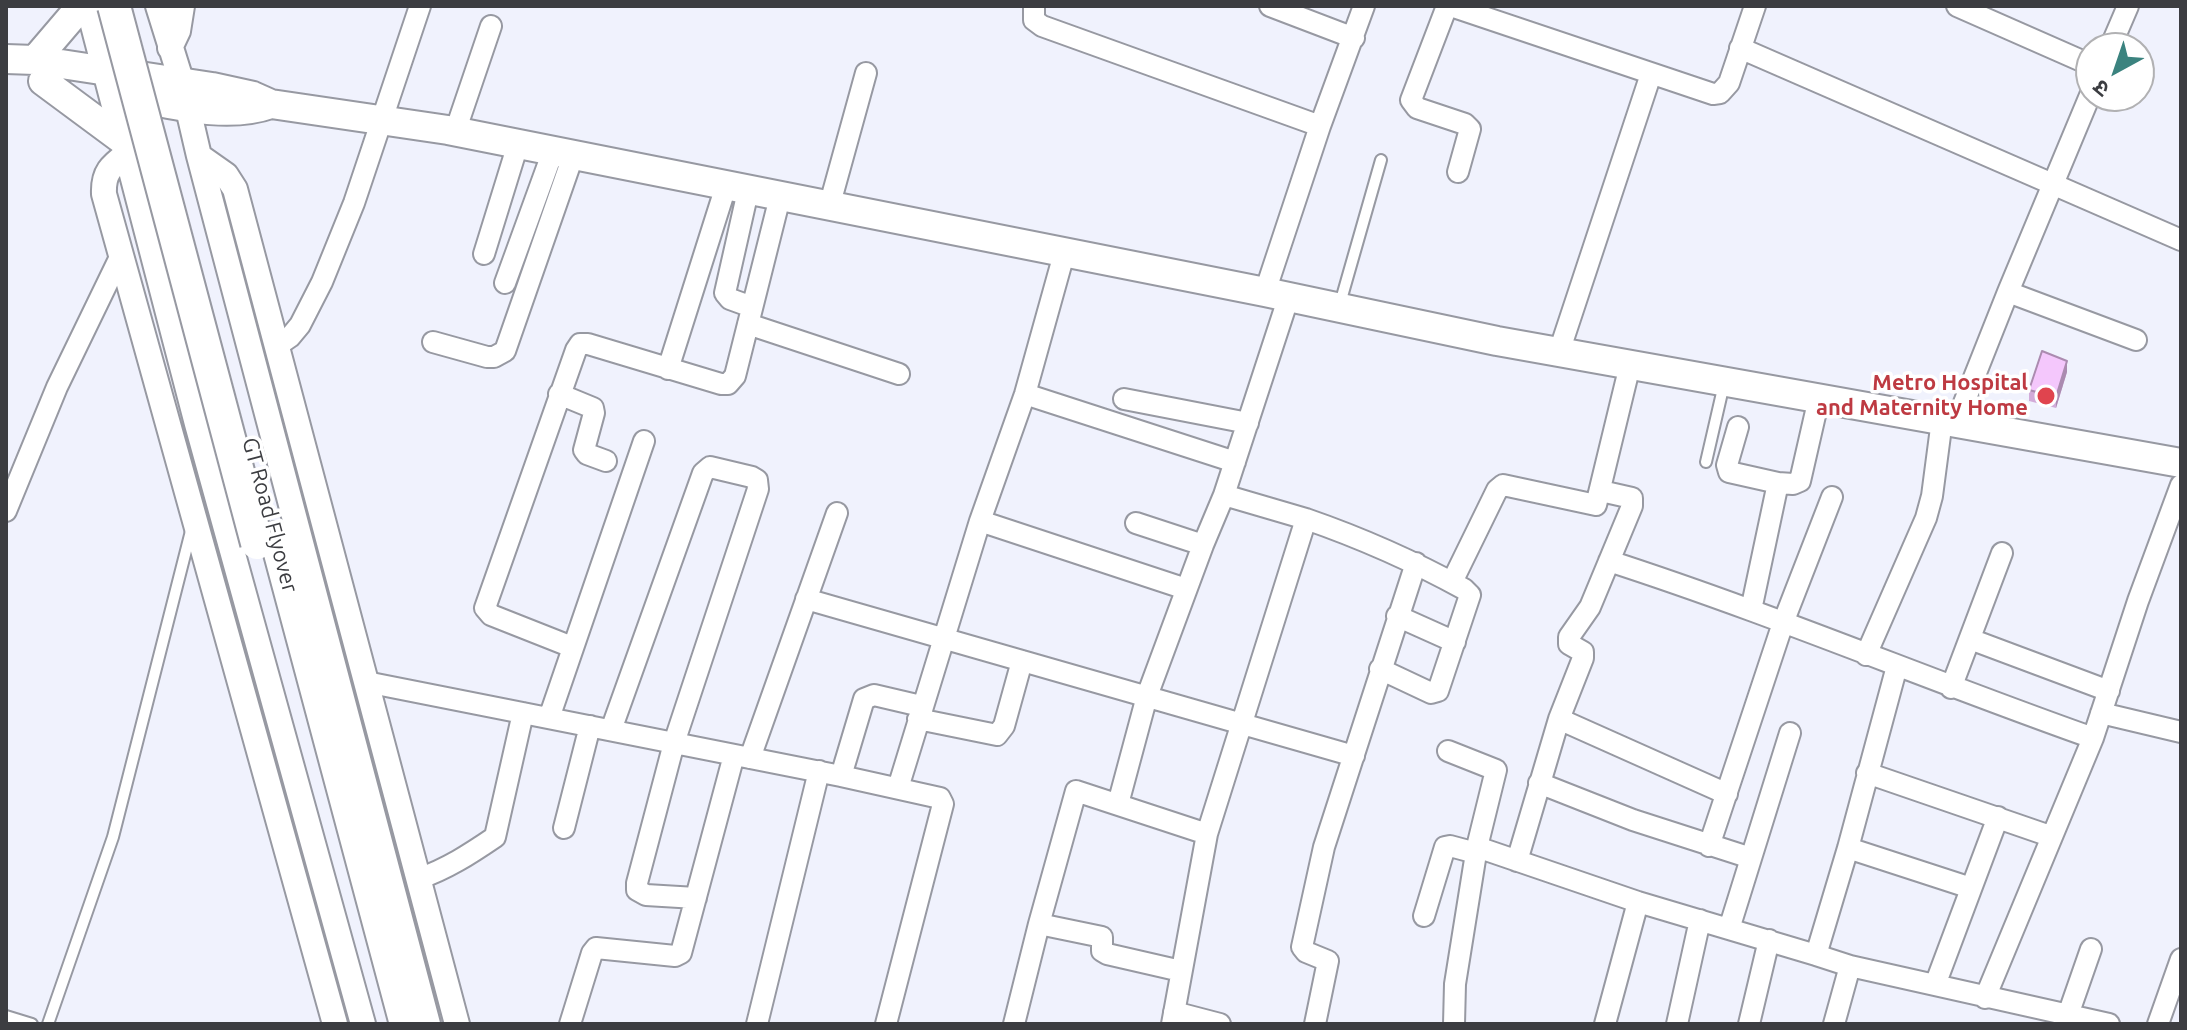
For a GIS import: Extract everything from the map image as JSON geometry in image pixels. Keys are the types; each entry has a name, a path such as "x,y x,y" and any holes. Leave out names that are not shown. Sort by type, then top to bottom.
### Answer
{"highway":[{"name":"GT Road Flyover","path":"133,6 384,1024"},
{"name":"GT Road Flyover","path":"88,12 266,540 406,1024"}],"main road":[{"path":"6,67 20,75 39,70 88,12"},
{"path":"6,59 39,70 184,94 246,111 271,104 455,132 1559,352 2181,463"},
{"path":"39,70 126,147"}],"street":[{"path":"158,6 184,94 428,1024"},
{"path":"170,48 178,31 182,6"},
{"path":"277,346 290,337 310,307 354,203 420,6"},
{"path":"1034,6 1034,20 1042,26 1320,126"},
{"path":"1270,6 1354,38"},
{"path":"1118,804 1147,696 1224,495 1248,423 1320,126 1364,6"},
{"path":"1458,172 1470,129 1465,124 1417,108 1411,100 1449,6 1713,94 1720,93 1729,83 1755,6"},
{"path":"1957,6 2075,58"},
{"path":"2117,32 2128,6"},
{"path":"88,12 197,424 363,1024"},
{"path":"455,132 491,26"},
{"path":"1740,48 2181,240"},
{"path":"829,207 866,73"},
{"path":"1559,352 1651,74"},
{"path":"1866,655 1926,518 1949,422 2008,292 2083,112"},
{"path":"484,254 518,144"},
{"path":"126,147 108,168 103,181 104,194 335,1024"},
{"path":"505,283 563,154"},
{"path":"433,342 487,357 505,351 563,154"},
{"path":"199,156 226,175 235,189 457,1024"},
{"path":"737,188 725,293 730,299 750,315 899,374"},
{"path":"668,369 737,188"},
{"path":"572,647 491,615 485,608 559,394 580,344 728,384 735,376 780,197"},
{"path":"898,788 980,521 1025,394 1064,254"},
{"path":"6,511 57,387 120,257"},
{"path":"2008,292 2136,340"},
{"path":"1452,582 1497,490 1503,485 1593,506 1598,503 1630,365"},
{"path":"559,394 593,408 584,450 606,461"},
{"path":"1025,394 1235,462"},
{"path":"1738,427 1727,465 1729,472 1793,484 1800,481 1819,398"},
{"path":"1124,399 1248,423"},
{"path":"549,718 644,441"},
{"path":"564,828 703,473 710,467 752,477 757,480 758,489 674,743 637,890 646,895 696,898"},
{"path":"1751,610 1778,483"},
{"path":"1985,998 2093,738 2138,601 2181,485"},
{"path":"1517,861 1559,719 1584,654 1569,644 1569,637 1590,607 1633,502 1629,495 1601,491"},
{"path":"1224,495 1360,538 1416,563 1470,595 1440,688 1435,693 1380,669"},
{"path":"1709,846 1783,623 1832,497"},
{"path":"570,1024 596,948 679,955 742,756 806,599 837,513"},
{"path":"1220,1024 1173,1018 1207,834 1306,519"},
{"path":"980,521 1186,589"},
{"path":"1136,523 1203,545"},
{"path":"1951,688 2002,553"},
{"path":"1609,561 1751,610 1951,688 2093,738"},
{"path":"1317,1024 1328,961 1306,952 1302,943 1324,847 1416,563"},
{"path":"806,599 1354,756"},
{"path":"1397,616 1455,642"},
{"path":"1970,639 2109,691"},
{"path":"841,776 864,699 874,695 919,713 997,735 1004,726 1022,661"},
{"path":"1816,955 1897,666"},
{"path":"366,682 937,796 943,804 886,1024"},
{"path":"418,879 450,867 495,837 523,713"},
{"path":"2101,713 2181,732"},
{"path":"1559,719 1727,794"},
{"path":"1729,929 1790,733"},
{"path":"1448,751 1496,770 1476,850 1455,984 1454,1024"},
{"path":"757,1024 819,771"},
{"path":"1867,773 2050,836"},
{"path":"1539,783 1633,820 1751,858"},
{"path":"1014,1024 1076,791 1207,834"},
{"path":"1935,985 1998,817"},
{"path":"1424,916 1445,847 1476,850 1850,966 2109,1024"},
{"path":"1848,848 1971,888"},
{"path":"1605,1024 1638,902"},
{"path":"1677,1024 1700,920"},
{"path":"1039,924 1102,937 1102,951 1107,954 1181,971"},
{"path":"1749,1024 1769,940"},
{"path":"2068,1015 2091,949"},
{"path":"2158,1024 2181,959"},
{"path":"1834,1024 1850,966"}],"lane":[{"path":"1339,309 1381,160"},
{"path":"1706,462 1725,382"},
{"path":"48,1024 113,837 194,522"},
{"path":"6,1016 32,1024"}],"building":[{"path":"2042,351 2067,361 2056,397 2029,390"}],"place":[{"name":"Metro Hospital and Maternity Home","path":"2046,396"}]}
